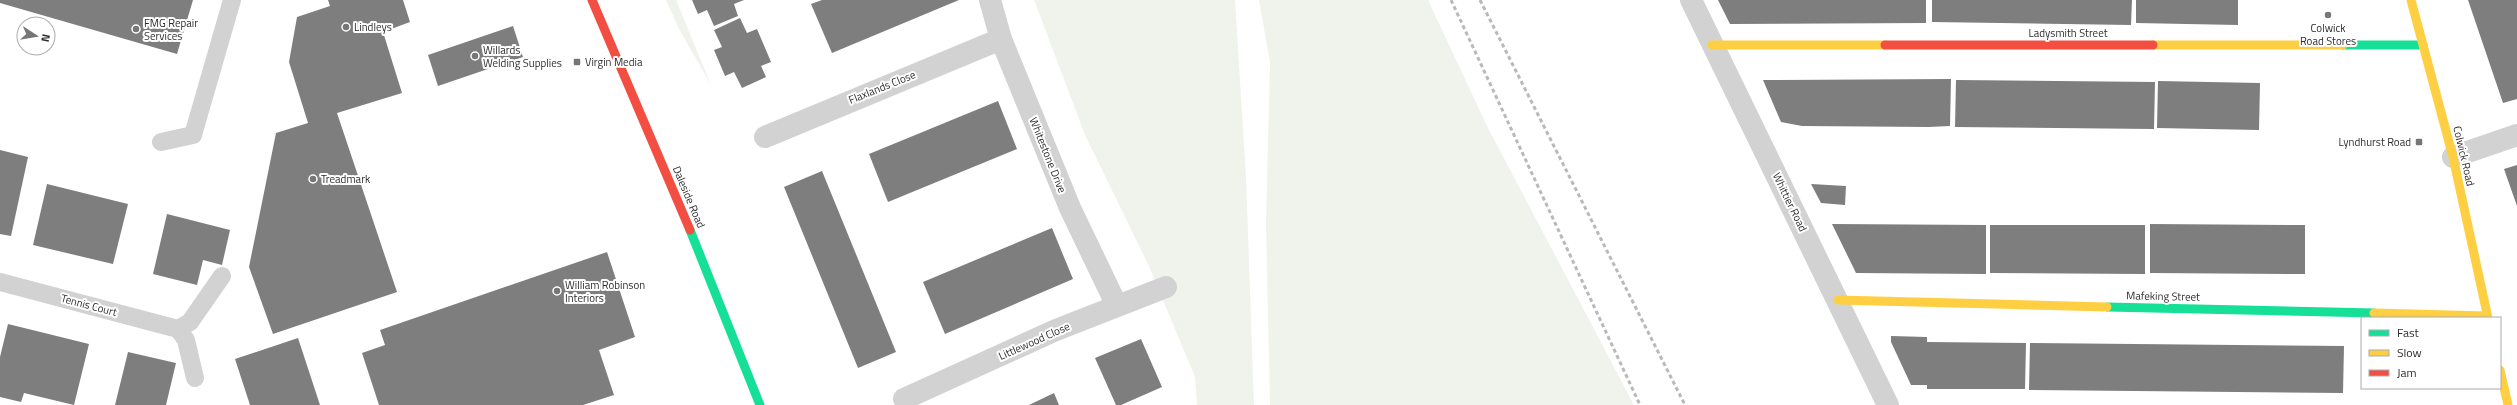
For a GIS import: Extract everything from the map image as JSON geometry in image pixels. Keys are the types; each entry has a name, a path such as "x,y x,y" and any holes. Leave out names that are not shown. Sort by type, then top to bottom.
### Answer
{"street":[{"name":"Daleside Road","path":"592,0 679,202 760,405"},
{"name":"Whitestone Drive","path":"990,0 1000,39 1070,208 1117,306"},
{"name":"Whittier Road","path":"1690,0 1888,405"},
{"name":"Colwick Road","path":"2411,0 2424,45 2452,157 2487,317"},
{"name":"Flaxlands Close","path":"765,137 1000,39"},
{"name":"Ladysmith Street","path":"1712,45 2424,45"},
{"path":"2452,157 2517,135"},
{"name":"Littlewood Close","path":"904,399 1056,330 1166,287"},
{"name":"Mafeking Street","path":"1838,300 2487,317"}],"lane":[{"path":"161,142 193,135 232,0"},
{"path":"195,378 186,340 178,329 190,322 222,276"},
{"name":"Tennis Court","path":"0,282 178,329"}],"shaded area":[{"path":"666,0 676,0 711,85 679,29"},
{"path":"1034,0 1235,0 1246,177 1254,405 1197,405 1195,377 1148,264 1085,135"},
{"path":"1259,0 1428,0 1487,126 1634,405 1270,405 1266,223 1270,63"}],"building":[{"name":"FMG Repair Services","path":"0,0 193,0 177,54 56,19 56,16 45,16 0,3"},
{"name":"Treadmark","path":"328,0 403,0 410,22 383,32 402,93 337,113 397,292 273,334 249,267 276,133 308,123 289,62 297,17 330,6"},
{"path":"692,0 744,0 734,4 738,16 714,26 707,10 698,14"},
{"path":"822,0 959,0 832,53 811,4"},
{"path":"1718,0 1926,0 1926,23 1730,24"},
{"path":"1932,0 2132,0 2131,25 1932,22"},
{"path":"2136,0 2238,0 2238,25 2136,23"},
{"path":"2468,0 2517,0 2517,99 2503,103"},
{"path":"740,18 747,33 757,29 771,62 761,66 766,77 742,88 734,72 725,76 714,50 722,47 714,30"},
{"name":"Willards Welding Supplies","path":"513,26 523,57 438,86 428,55"},
{"path":"1951,79 1950,126 1929,127 1802,126 1781,122 1763,80"},
{"path":"1956,80 2155,82 2154,129 1955,127"},
{"path":"2158,81 2260,83 2259,130 2157,128"},
{"path":"998,101 1017,149 888,202 869,154"},
{"path":"0,150 28,157 11,236 0,234"},
{"path":"2517,165 2517,206 2504,169"},
{"path":"822,171 896,352 858,368 784,187"},
{"path":"47,184 128,204 113,264 33,245"},
{"path":"1811,184 1846,186 1845,205 1821,203"},
{"path":"167,214 230,230 222,265 203,260 197,285 153,274"},
{"path":"1832,224 1986,225 1986,274 1856,273"},
{"path":"2150,224 2305,225 2305,274 2150,273"},
{"path":"1990,225 2145,225 2145,274 1990,273"},
{"path":"1052,228 1073,279 945,334 923,282"},
{"name":"William Robinson Interiors","path":"607,252 635,337 599,350 614,395 583,405 379,405 362,353 385,345 380,330"},
{"path":"8,324 89,344 74,405 24,393 21,402 0,397 0,357"},
{"path":"1891,336 1927,337 1927,342 2026,343 2025,389 1927,389 1927,385 1911,385 1891,342"},
{"path":"298,338 320,405 250,405 235,359"},
{"path":"1141,339 1162,387 1121,405 1116,405 1095,358"},
{"path":"2030,343 2344,346 2343,393 2029,390"},
{"path":"128,352 176,363 166,405 115,405"},
{"path":"1054,393 1059,405 1029,405"}],"railway":[{"path":"1451,0 1640,405"},
{"path":"1480,0 1685,405"}],"traffic: fast":[{"path":"2343,45 2423,45"},
{"path":"690,230 760,405"},
{"path":"2107,307 2374,313"}],"traffic: slow":[{"path":"2411,0 2453,157 2488,317"},
{"path":"1712,45 1885,45"},
{"path":"2153,45 2343,45"},
{"path":"1838,300 2107,307"},
{"path":"2374,313 2487,316"},
{"path":"2501,374 2508,405"}],"traffic: jam":[{"path":"592,0 690,230"},
{"path":"1885,45 2153,45"}],"place":[{"name":"Colwick Road Stores","path":"2328,15"},
{"name":"Lindleys","path":"346,27"},
{"name":"FMG Repair Services","path":"136,29"},
{"name":"Willards Welding Supplies","path":"475,56"},
{"name":"Virgin Media","path":"577,62"},
{"name":"Lyndhurst Road","path":"2419,142"},
{"name":"Treadmark","path":"313,179"},
{"name":"William Robinson Interiors","path":"557,291"}]}
